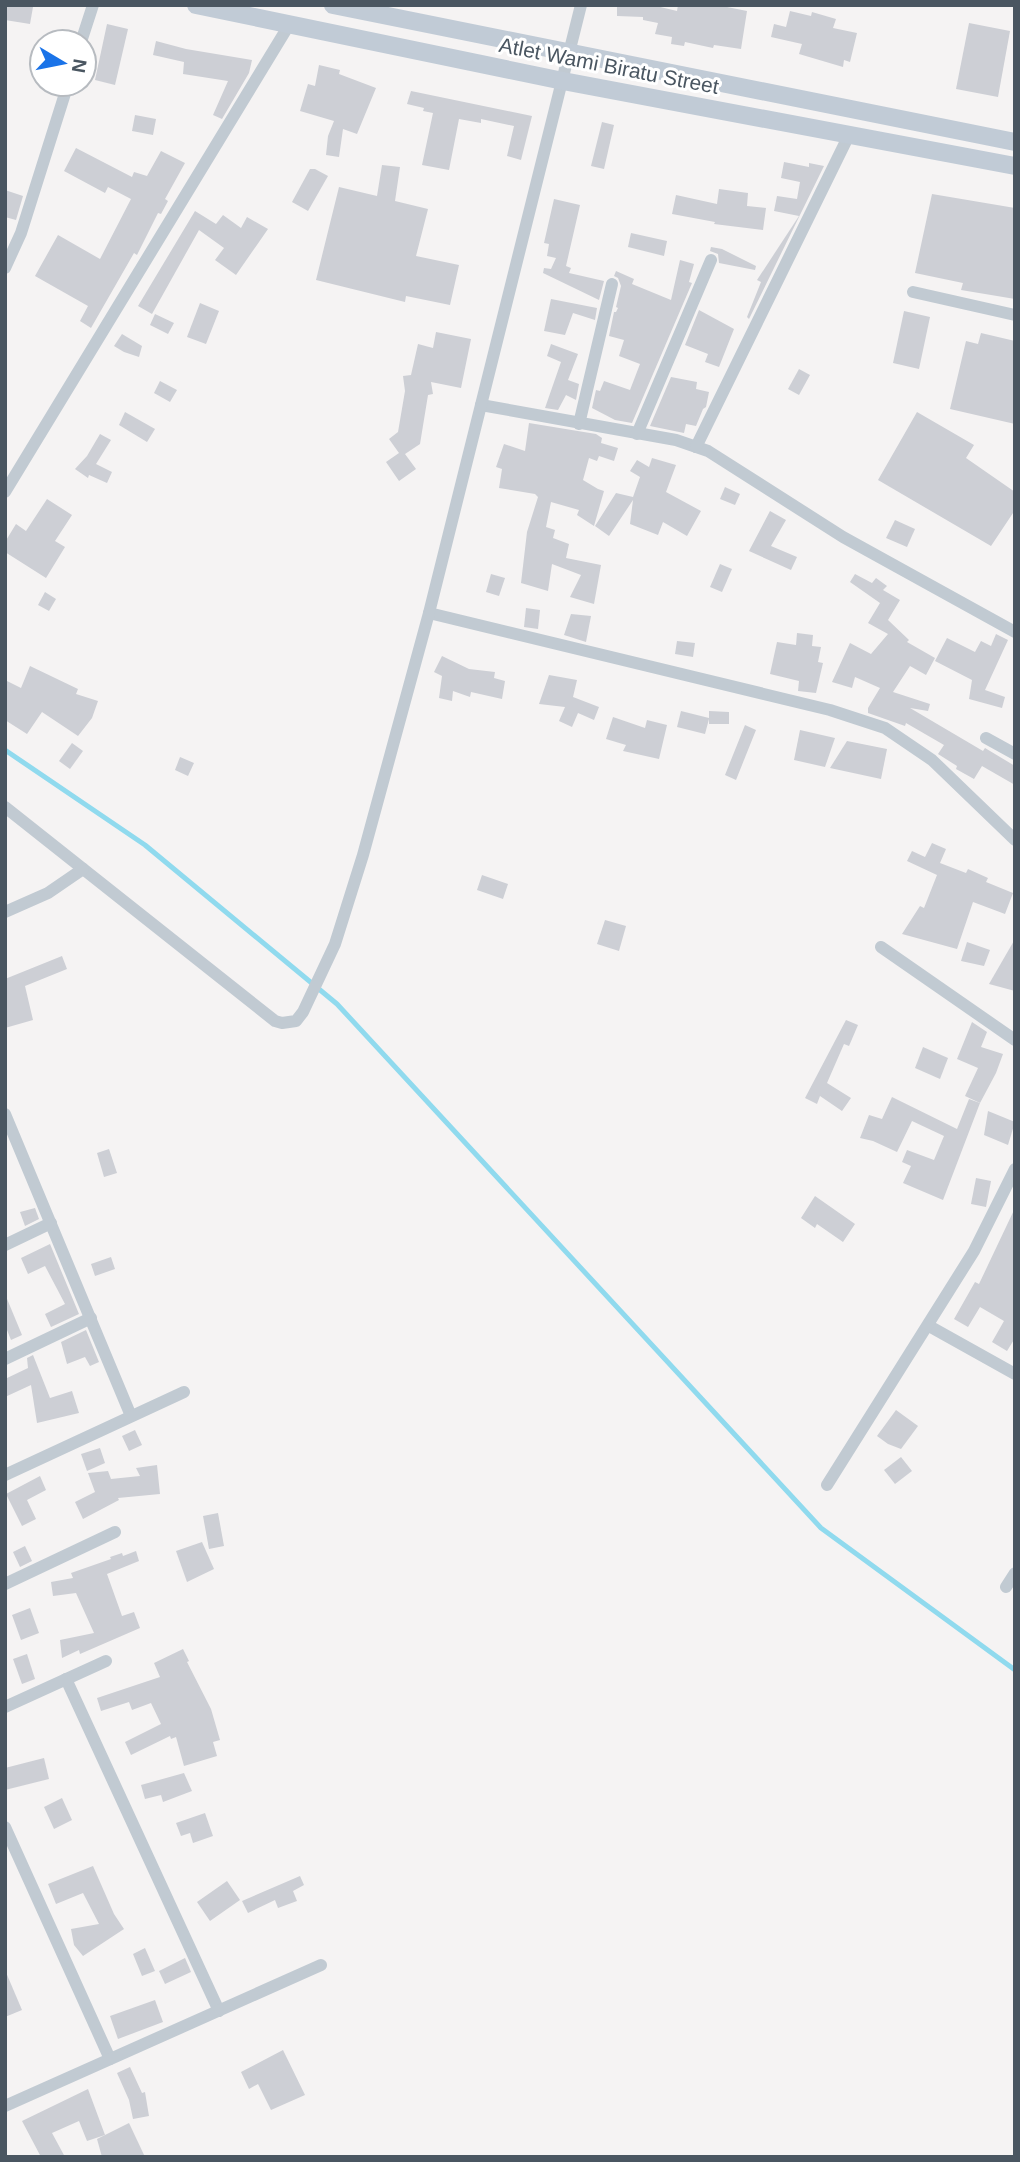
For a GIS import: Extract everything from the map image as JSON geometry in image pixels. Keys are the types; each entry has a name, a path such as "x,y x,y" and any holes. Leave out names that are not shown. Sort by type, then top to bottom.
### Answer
{"main road":[{"name":"Atlet Wami Biratu Street","path":"196,5 563,81 1015,166"},
{"name":"Atlet Wami Biratu Street","path":"333,5 1015,142"}],"street":[{"path":"86,28 93,5"},
{"path":"5,807 275,1021 296,1021 303,1012 335,944 363,855 429,613 581,5"},
{"path":"5,492 289,25"},
{"path":"5,268 21,233 64,98"},
{"path":"696,447 849,135"},
{"path":"637,434 711,260"},
{"path":"579,424 612,284"},
{"path":"913,292 1015,315"},
{"path":"481,405 676,440 708,451 843,537 1015,632"},
{"path":"429,613 830,710 885,727 932,760 1015,840"},
{"path":"986,738 1015,754"},
{"path":"5,912 48,893 83,869"},
{"path":"881,947 1015,1040"},
{"path":"5,1114 9,1133 51,1223 131,1416"},
{"path":"827,1485 974,1251 1015,1171"},
{"path":"5,1245 51,1223"},
{"path":"5,1359 91,1318"},
{"path":"929,1326 1015,1374"},
{"path":"5,1475 184,1392"},
{"path":"5,1584 115,1532"},
{"path":"1006,1587 1015,1573"},
{"path":"5,1707 106,1661"},
{"path":"66,1679 219,2011"},
{"path":"5,1827 110,2059"},
{"path":"5,2106 321,1965"}],"building":[{"path":"5,5 33,7 30,24 5,20"},
{"path":"617,5 652,5 677,11 678,5 717,5 747,11 741,49 714,45 713,48 685,42 684,46 671,44 672,37 655,34 658,23 643,20 643,17 617,16"},
{"path":"790,11 811,16 812,12 836,19 833,28 857,33 850,62 844,60 843,67 799,54 802,44 771,37 774,24 786,27"},
{"path":"969,23 1010,31 998,97 956,89"},
{"path":"107,24 128,29 115,85 98,81 98,66"},
{"path":"156,41 252,60 249,73 222,119 213,115 228,81 183,74 184,62 153,55"},
{"path":"319,65 340,70 339,74 376,88 357,134 343,129 339,157 326,155 328,136 334,121 300,111 308,84 315,86"},
{"path":"411,91 532,116 521,160 507,156 514,126 481,119 481,123 459,119 449,170 422,165 433,113 407,104"},
{"path":"135,115 156,119 153,135 132,131"},
{"path":"602,122 614,125 604,169 591,166"},
{"path":"76,148 132,177 134,172 147,176 161,151 185,163 165,199 168,201 161,214 158,213 137,255 134,253 91,328 80,321 88,306 35,276 58,235 100,259 131,199 108,187 105,193 64,171"},
{"path":"784,162 809,167 809,163 824,166 749,319 747,317 761,282 757,280 799,216 774,211 777,196 797,199 800,182 781,178"},
{"path":"382,165 400,167 395,201 428,209 416,256 459,265 450,305 406,296 405,302 316,280 339,187 377,196"},
{"path":"310,169 328,176 308,211 292,202"},
{"path":"719,189 748,193 747,206 766,208 763,230 714,224 715,222 672,214 676,195 717,204"},
{"path":"5,190 23,196 16,220 5,217"},
{"path":"932,194 1015,208 1015,299 961,290 963,283 915,273"},
{"path":"554,199 580,205 566,266 571,268 569,273 604,281 599,300 543,273 544,268 551,269 556,258 547,256 549,244 544,243"},
{"path":"195,211 216,224 223,215 241,228 247,217 268,229 236,275 215,260 224,248 199,230 152,314 138,306"},
{"path":"631,233 667,241 664,256 628,247"},
{"path":"711,247 722,249 756,266 755,270 719,263 718,254 710,251"},
{"path":"680,260 694,264 689,282 692,283 632,423 615,420 592,408 596,390 600,391 604,381 630,390 640,364 619,356 624,340 609,336 614,312 618,308 616,307 621,286 618,278 614,276 616,271 634,279 632,284 671,300"},
{"path":"551,299 597,308 595,320 573,313 565,335 544,331"},
{"path":"200,303 219,311 206,344 187,337"},
{"path":"699,310 734,329 719,367 705,362 708,354 685,345"},
{"path":"904,311 930,317 919,369 893,363"},
{"path":"155,314 174,323 168,334 150,325"},
{"path":"436,332 471,339 461,388 431,382 433,394 428,395 420,444 405,454 416,469 399,481 386,462 399,453 389,439 398,432 405,391 403,376 411,375 418,344 433,348"},
{"path":"981,333 1015,341 1015,424 950,409 966,341 978,344"},
{"path":"122,334 142,346 139,357 114,346"},
{"path":"551,344 578,354 568,380 579,384 576,400 566,395 558,410 545,408 561,362 547,356"},
{"path":"799,369 810,375 799,395 788,389"},
{"path":"671,377 697,382 696,389 709,392 706,407 696,426 686,424 684,433 650,426"},
{"path":"160,381 177,390 170,402 154,393"},
{"path":"125,412 155,429 147,442 119,425"},
{"path":"917,412 974,445 966,458 1015,492 1015,510 991,546 878,480"},
{"path":"529,423 596,434 602,438 601,443 618,448 614,461 599,456 597,461 589,458 583,480 604,491 594,526 577,515 579,510 551,502 546,527 555,530 553,538 569,544 566,558 601,565 594,604 570,597 581,575 552,564 548,591 521,583 527,532 538,497 535,494 499,488 502,469 496,467 504,444 525,451"},
{"path":"100,434 111,440 96,464 112,472 107,483 89,475 88,478 75,469 87,456"},
{"path":"652,458 676,465 666,492 701,511 687,536 663,522 658,535 630,524 633,500 609,536 595,526 616,493 633,497 640,477 630,471 637,460 649,467"},
{"path":"725,487 740,494 735,505 720,499"},
{"path":"47,499 72,515 55,541 65,547 46,578 5,552 5,542 16,524 26,531"},
{"path":"770,511 786,520 771,546 797,557 791,570 749,551"},
{"path":"895,520 915,529 907,547 886,538"},
{"path":"720,564 732,569 722,592 710,587"},
{"path":"491,574 505,578 499,596 486,592"},
{"path":"855,574 872,583 876,578 887,586 883,590 900,600 888,620 909,640 907,642 935,658 926,675 910,666 893,692 930,704 928,711 910,708 983,751 985,748 1015,766 1015,785 982,766 974,779 938,754 944,745 906,723 905,726 868,713 868,708 880,688 855,677 852,688 832,682 850,643 871,654 888,634 868,623 880,603 850,582"},
{"path":"45,592 56,599 49,611 38,605"},
{"path":"526,608 540,610 538,629 524,627"},
{"path":"571,614 591,616 586,642 564,635"},
{"path":"797,633 813,635 812,646 821,647 818,662 823,663 816,693 798,691 799,681 770,674 777,642 796,645"},
{"path":"996,634 1008,640 985,690 1005,697 1002,708 969,699 972,680 935,661 947,638 975,652 981,641 991,646"},
{"path":"677,641 695,643 693,657 675,654"},
{"path":"442,656 469,669 495,672 494,678 505,681 502,699 471,692 470,697 453,691 452,701 439,698 442,676 434,672"},
{"path":"30,666 78,689 76,694 98,701 92,718 78,736 42,712 27,734 5,720 5,680 21,688"},
{"path":"549,675 577,680 573,697 599,707 594,720 578,713 572,727 559,721 565,707 539,704"},
{"path":"681,711 709,718 709,711 729,712 729,724 709,724 709,719 705,734 677,727"},
{"path":"613,717 645,728 647,720 667,725 659,759 623,751 626,745 606,739"},
{"path":"745,725 756,730 736,780 725,775"},
{"path":"800,730 835,738 825,767 794,760"},
{"path":"847,741 887,749 881,779 830,768"},
{"path":"72,743 83,751 70,769 59,761"},
{"path":"180,757 194,763 188,776 175,770"},
{"path":"932,843 946,849 940,863 966,873 968,869 988,878 986,882 1013,893 1005,914 973,902 957,949 902,934 920,906 924,908 937,875 907,861 912,851 925,857"},
{"path":"482,875 508,884 503,899 477,890"},
{"path":"605,920 626,926 619,951 597,944"},
{"path":"1015,939 1015,991 989,984"},
{"path":"967,942 990,950 984,966 961,961"},
{"path":"62,956 67,969 25,986 33,1020 5,1028 5,979"},
{"path":"846,1020 858,1025 849,1046 844,1044 827,1083 851,1098 842,1111 820,1096 817,1104 805,1098"},
{"path":"972,1022 987,1032 981,1047 1003,1054 980,1103 965,1096 978,1068 957,1059"},
{"path":"923,1047 948,1058 940,1079 915,1068"},
{"path":"892,1097 957,1129 969,1099 980,1103 943,1200 903,1183 911,1166 902,1162 907,1150 934,1160 944,1136 912,1121 897,1152 860,1138 869,1115 882,1119"},
{"path":"988,1111 1015,1122 1008,1145 984,1135"},
{"path":"109,1149 117,1173 104,1177 97,1153"},
{"path":"976,1178 991,1181 986,1207 971,1204"},
{"path":"815,1196 855,1224 843,1242 817,1224 815,1228 801,1218"},
{"path":"35,1208 39,1219 25,1226 20,1212"},
{"path":"1015,1208 1015,1338 1007,1351 992,1342 1004,1321 980,1307 968,1327 954,1319 975,1282 979,1284"},
{"path":"50,1244 79,1314 51,1327 45,1314 65,1304 45,1266 28,1274 21,1258"},
{"path":"111,1257 115,1269 95,1276 91,1264"},
{"path":"5,1294 22,1335 11,1340 5,1325"},
{"path":"86,1330 99,1362 90,1366 85,1357 67,1364 61,1342"},
{"path":"33,1355 50,1398 72,1391 79,1413 37,1423 31,1385 5,1397 5,1379 28,1368 27,1358"},
{"path":"896,1410 918,1426 901,1449 877,1436"},
{"path":"135,1430 142,1445 129,1451 122,1436"},
{"path":"100,1448 105,1463 87,1471 81,1454"},
{"path":"901,1457 912,1471 895,1484 884,1470"},
{"path":"157,1465 160,1494 118,1498 119,1500 83,1519 75,1502 95,1492 88,1473 108,1471 111,1479 140,1476 136,1468"},
{"path":"40,1476 46,1490 27,1500 36,1519 22,1526 6,1494"},
{"path":"218,1513 224,1546 209,1549 203,1516"},
{"path":"202,1542 214,1569 187,1582 176,1551"},
{"path":"25,1546 32,1561 20,1567 13,1552"},
{"path":"136,1551 139,1561 107,1574 122,1616 134,1612 140,1628 80,1654 79,1650 62,1658 60,1640 94,1633 76,1593 53,1596 51,1582 73,1578 71,1573 111,1559 110,1557"},
{"path":"30,1608 39,1633 21,1640 12,1615"},
{"path":"183,1649 211,1709 220,1740 213,1742 217,1756 184,1766 176,1737 171,1739 170,1736 131,1755 125,1742 161,1724 151,1703 132,1710 129,1702 101,1711 97,1698 160,1677 154,1663"},
{"path":"27,1654 35,1679 22,1684 13,1659"},
{"path":"44,1758 49,1779 5,1790 5,1768"},
{"path":"184,1773 192,1791 163,1802 161,1795 145,1799 141,1785"},
{"path":"62,1798 72,1820 54,1829 44,1807"},
{"path":"205,1813 213,1836 193,1843 190,1833 181,1836 176,1823"},
{"path":"93,1866 114,1914 124,1929 83,1956 74,1945 71,1929 99,1924 83,1893 56,1904 48,1884"},
{"path":"300,1876 304,1885 293,1891 297,1901 278,1908 275,1900 248,1913 242,1901"},
{"path":"227,1881 240,1900 210,1921 197,1902"},
{"path":"145,1948 155,1971 142,1976 133,1954"},
{"path":"185,1958 191,1972 165,1984 159,1971"},
{"path":"5,1970 22,2010 5,2017"},
{"path":"155,2000 163,2022 118,2039 110,2016"},
{"path":"283,2050 305,2095 271,2110 258,2084 249,2089 241,2072"},
{"path":"130,2067 142,2093 145,2092 149,2116 133,2119 129,2100 117,2073"},
{"path":"88,2089 105,2135 87,2141 79,2121 52,2133 65,2157 41,2157 22,2121"},
{"path":"129,2123 145,2157 102,2157 97,2139"}],"waterway":[{"path":"5,750 145,845 337,1004 821,1528 1015,1670"}]}
